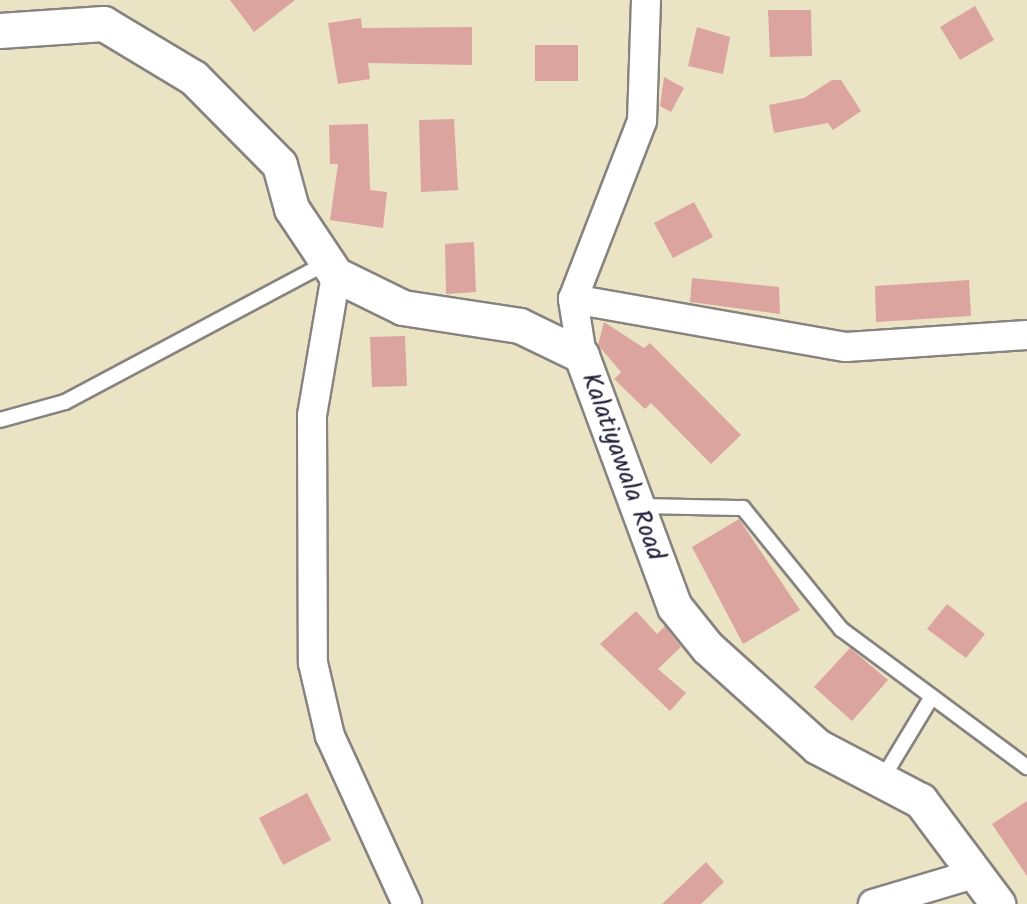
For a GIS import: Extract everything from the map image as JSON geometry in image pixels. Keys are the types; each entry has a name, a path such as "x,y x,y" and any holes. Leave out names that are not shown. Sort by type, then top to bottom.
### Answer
{"street":[{"path":"582,356 573,299 642,121 646,0"},
{"path":"0,31 104,24 194,78 280,165 292,209 331,269 312,415 313,663 330,736 407,904"},
{"name":"Kalatiyawala Road","path":"331,269 403,308 520,326 582,356 632,506 675,607 708,648 818,747 921,801 998,904"},
{"path":"573,299 846,347 1027,335"},
{"path":"873,904 977,873"}],"lane":[{"path":"0,420 65,402 331,269"},
{"path":"632,506 743,508 841,629 1027,767"},
{"path":"881,781 931,698"}],"building":[{"path":"230,0 295,0 254,32"},
{"path":"975,6 994,40 960,60 940,27"},
{"path":"768,10 811,10 812,56 770,57"},
{"path":"361,18 362,28 472,27 472,65 368,63 370,79 338,84 328,23"},
{"path":"697,27 730,37 723,74 688,66"},
{"path":"535,45 578,45 578,81 535,81"},
{"path":"664,77 684,88 671,112 660,106"},
{"path":"832,80 841,80 861,111 833,130 828,123 774,133 769,105 804,98"},
{"path":"454,119 458,190 421,192 419,120"},
{"path":"368,124 370,190 387,192 383,228 330,220 338,164 330,164 329,125"},
{"path":"694,202 713,237 673,258 654,223"},
{"path":"474,242 476,292 446,294 445,244"},
{"path":"692,278 779,287 780,314 690,302"},
{"path":"969,280 971,316 876,322 875,286"},
{"path":"604,322 644,348 650,343 741,435 711,464 651,403 645,409 614,379 621,372 598,345"},
{"path":"405,336 407,386 372,387 370,337"},
{"path":"739,519 800,610 743,644 692,547"},
{"path":"947,604 985,634 966,658 927,629"},
{"path":"636,611 657,634 665,626 681,647 658,669 686,693 670,711 600,644"},
{"path":"850,648 888,680 852,721 814,687"},
{"path":"307,793 331,840 283,865 259,818"},
{"path":"1027,801 1027,876 992,824"},
{"path":"706,862 724,882 701,904 662,904"}]}
